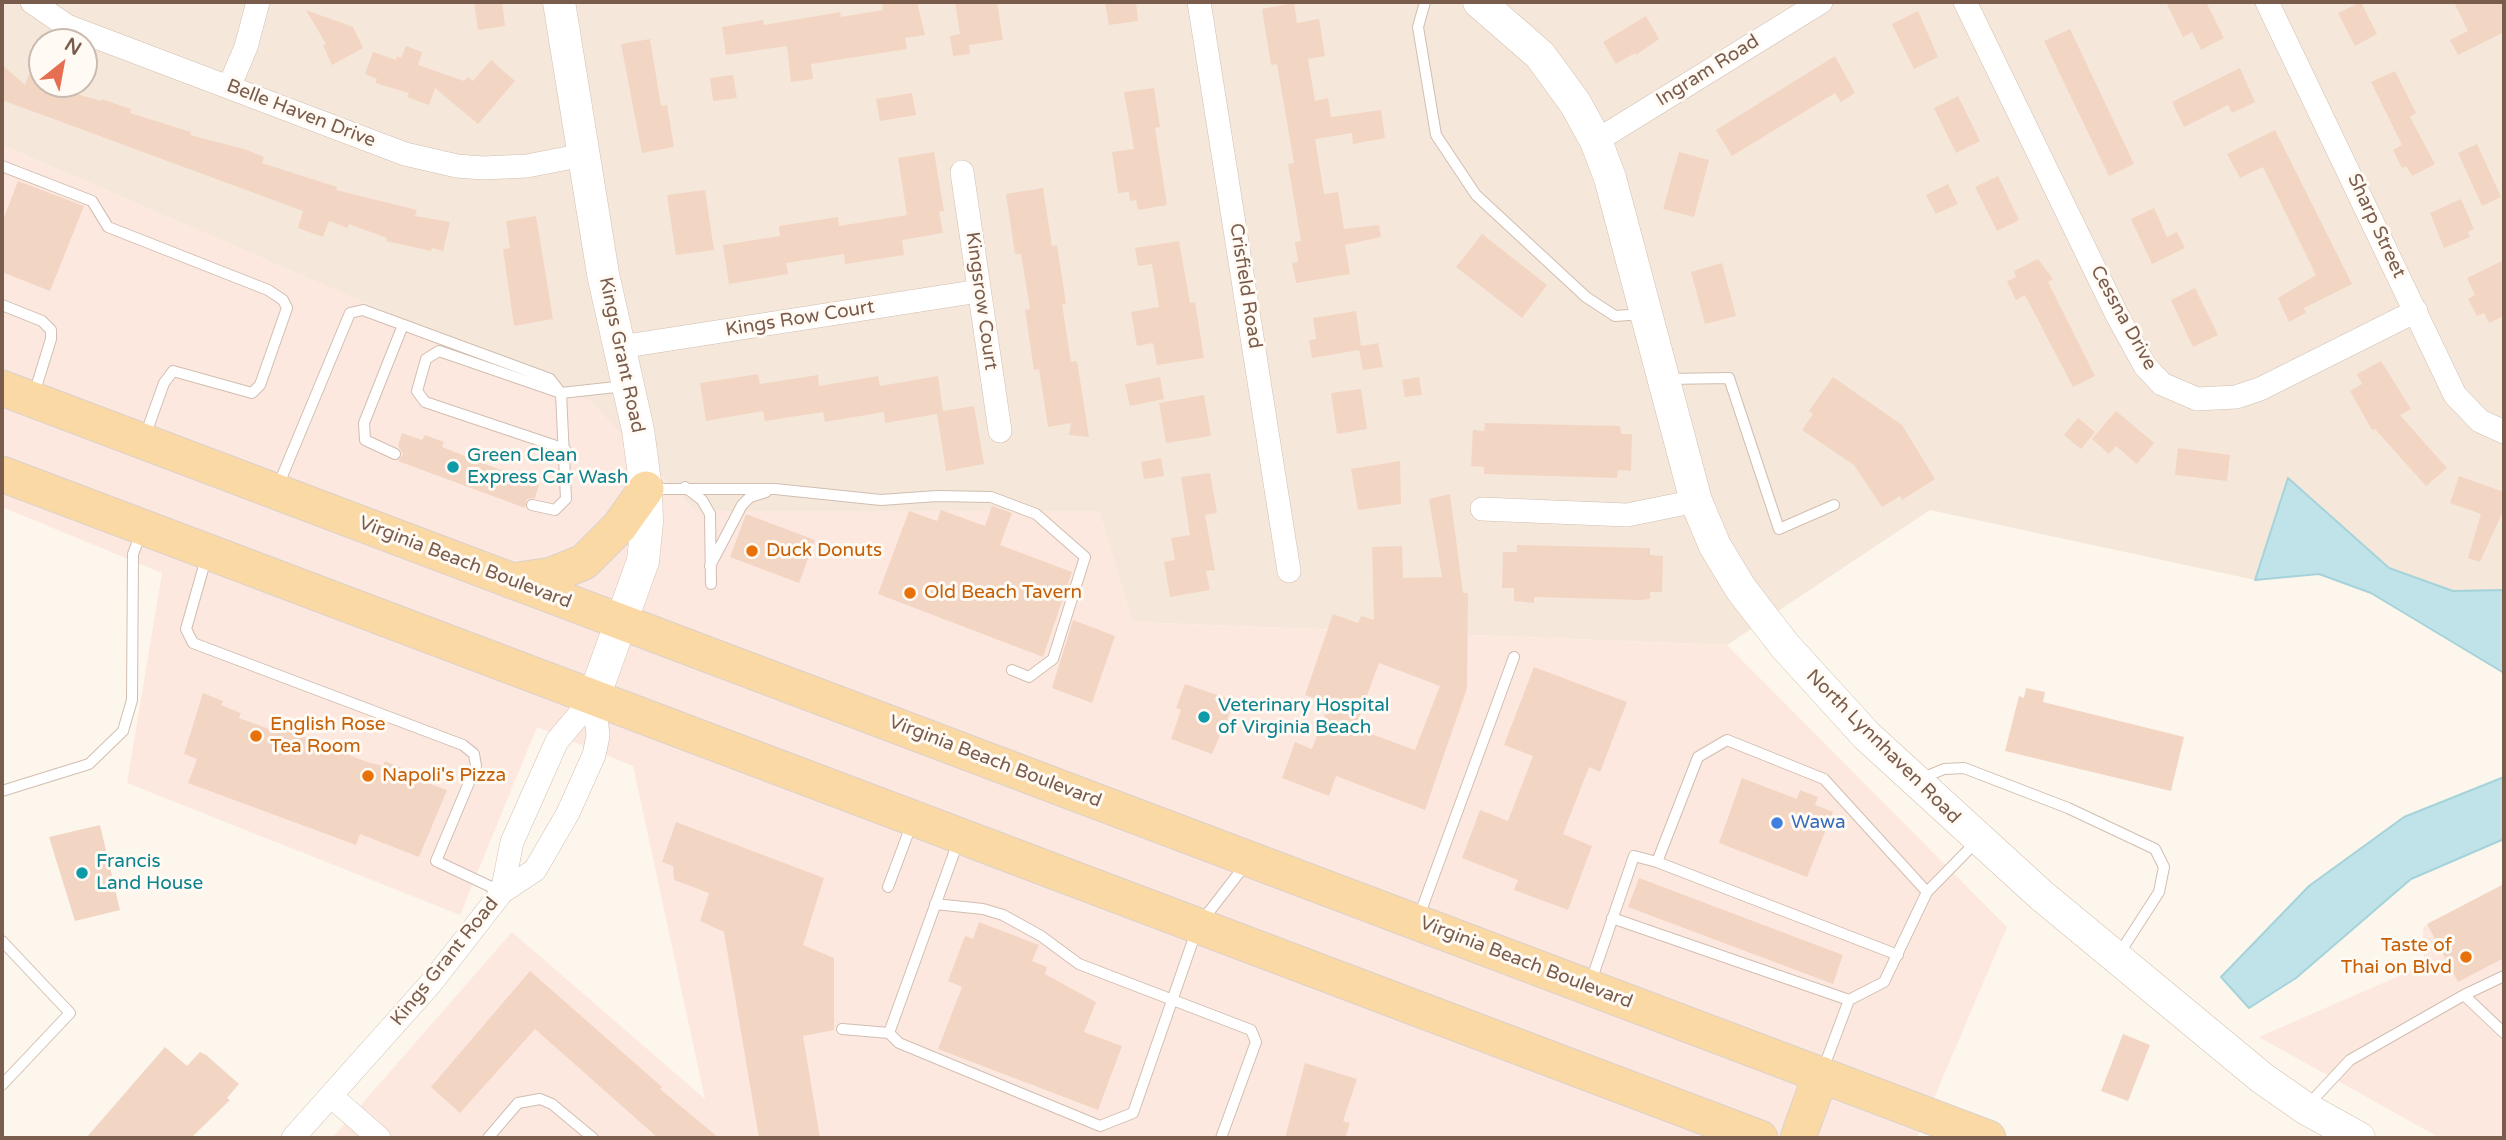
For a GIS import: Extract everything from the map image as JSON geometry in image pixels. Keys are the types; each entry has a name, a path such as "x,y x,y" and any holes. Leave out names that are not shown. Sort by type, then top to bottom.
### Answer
{"main road":[{"name":"Virginia Beach Boulevard","path":"17,394 1988,1138"},
{"path":"2,474 959,838 1759,1138"},
{"path":"511,581 571,570 584,562 619,527 646,489"},
{"path":"1798,1138 1821,1074"}],"street":[{"name":"Belle Haven Drive","path":"32,2 67,26 405,154 457,166 527,166 583,155"},
{"path":"229,87 246,47 258,2"},
{"name":"Kings Grant Road","path":"293,1138 432,982 502,892 535,870 568,813 596,748 594,697 623,622 646,541 646,489 629,386 583,155 559,2"},
{"name":"Crisfield Road","path":"1199,2 1289,571"},
{"name":"North Lynnhaven Road","path":"1479,2 1541,55 1575,103 1596,141 1610,178 1696,501 1715,546 1741,589 1785,646 1845,714 1978,840 2224,1048 2305,1108 2359,1138"},
{"name":"Ingram Road","path":"1596,141 1821,2"},
{"name":"Cessna Drive","path":"1965,2 2117,315 2145,366 2162,384 2197,399 2236,397 2260,389 2416,311"},
{"name":"Sharp Street","path":"2267,2 2455,395 2480,421 2504,432"},
{"name":"Kingsrow Court","path":"961,172 1000,431"},
{"name":"Kings Row Court","path":"620,347 979,291"},
{"path":"1482,509 1627,515 1696,501"},
{"path":"502,892 512,842 557,741 594,697"},
{"path":"331,1096 379,1138"}],"lane":[{"path":"1425,2 1418,27 1436,135 1476,195 1586,298 1615,316 1647,314"},
{"path":"2,166 92,201 108,227 268,290 284,300 287,308 260,385 252,393 173,371 164,383 142,442"},
{"path":"2,305 42,321 51,330 51,340 17,394"},
{"path":"275,492 350,313 363,310 550,379 561,393 566,499 555,510 533,505"},
{"path":"395,454 365,440 364,423 403,325"},
{"path":"565,449 425,402 416,391 426,359 439,351 561,393 629,386"},
{"path":"1664,379 1729,378 1779,529 1834,505"},
{"path":"685,487 702,500 710,514 711,584"},
{"path":"646,489 775,489 881,500 937,496 991,497 1036,514 1086,557 1053,659 1029,677 1012,670"},
{"path":"710,566 742,505 750,497 775,489"},
{"path":"2,791 89,765 123,731 132,701 133,554 143,528"},
{"path":"208,552 186,629 192,643 469,749 474,754 476,766 436,861 502,892"},
{"path":"1418,922 1514,657"},
{"path":"1657,862 1698,757 1727,740 1824,779 1927,892"},
{"path":"1914,781 1944,769 1964,768 2068,808 2155,849 2164,866 2159,892 2116,958"},
{"path":"888,887 913,820"},
{"path":"889,1032 959,838"},
{"path":"1821,1074 1849,1000 1884,982 1927,892 1978,840"},
{"path":"1589,987 1634,856 1657,862 1898,955"},
{"path":"842,1029 889,1032 899,1042 1100,1126 1133,1113 1198,926 1250,859"},
{"path":"935,904 983,909 1003,915 1041,936 1079,964 1251,1030 1256,1035 1256,1042 1221,1138"},
{"path":"1612,918 1849,1000"},
{"path":"2,941 69,1013 2,1085"},
{"path":"2305,1108 2350,1060 2463,995 2504,976"},
{"path":"2463,995 2504,1033"},
{"path":"491,1137 518,1103 540,1098 552,1104 593,1138"}],"shaded area":[{"path":"2,2 2504,2 2504,590 2453,591 2389,568 2288,478 2255,580 1930,510 1727,645 1132,622 1099,511 695,511 588,400 2,145"},
{"path":"2,145 589,400 695,511 1099,511 1132,622 1727,645 2007,927 1917,1138 332,1138 512,932 705,1099 633,766 537,727 460,915 127,783 162,573 2,507"},
{"path":"2504,885 2504,1138 2440,1138 2259,1037 2424,965 2423,927"}],"water":[{"path":"2288,478 2389,568 2453,591 2504,590 2504,673 2371,593 2319,574 2255,580"},
{"path":"2504,777 2504,839 2411,879 2296,978 2249,1008 2221,977 2309,886 2404,817"}],"building":[{"path":"474,2 502,2 505,26 478,30"},
{"path":"882,2 917,2 925,35 905,38 907,49 811,64 813,79 791,82 787,46 726,55 722,27 763,20 764,25 840,12 841,17 883,10"},
{"path":"955,2 997,2 1003,40 969,45 970,54 953,56 950,36 960,34"},
{"path":"1105,2 1136,2 1138,21 1109,25"},
{"path":"2166,2 2206,2 2224,38 2201,50 2192,32 2183,37"},
{"path":"2361,2 2377,34 2355,46 2338,13"},
{"path":"2454,2 2504,2 2504,32 2458,55 2450,40 2468,31"},
{"path":"1294,3 1297,23 1319,19 1325,56 1308,59 1315,101 1328,98 1331,117 1381,110 1385,138 1353,144 1352,133 1315,139 1324,194 1338,192 1344,229 1379,225 1381,237 1345,245 1350,274 1296,283 1292,263 1298,262 1295,242 1301,241 1288,164 1294,163 1277,64 1271,65 1262,9"},
{"path":"306,10 353,27 363,48 332,65 323,45 326,44"},
{"path":"1918,11 1938,57 1914,69 1892,24"},
{"path":"1646,16 1659,39 1636,55 1635,53 1616,64 1603,42"},
{"path":"2070,29 2134,164 2109,176 2044,41"},
{"path":"650,39 661,106 667,105 674,147 642,153 621,44"},
{"path":"406,46 422,52 418,65 464,81 468,77 473,81 491,60 515,81 478,124 435,88 429,105 407,97 409,93 375,83 377,79 365,74 373,52 396,60 397,56 401,58"},
{"path":"1835,56 1855,93 1841,102 1835,93 1732,156 1716,130"},
{"path":"2,65 25,85 28,77 28,98 102,99 131,109 130,113 191,132 190,135 244,149 264,157 262,163 337,187 336,190 417,210 415,216 450,222 443,251 386,241 387,238 349,224 348,228 329,221 323,237 298,228 303,211 2,100"},
{"path":"2240,68 2255,102 2232,113 2228,105 2184,127 2172,102"},
{"path":"2395,71 2416,113 2410,117 2435,164 2412,176 2406,166 2402,168 2393,150 2402,145 2371,82"},
{"path":"733,75 737,98 713,101 710,78"},
{"path":"1154,88 1160,127 1155,128 1167,205 1138,210 1136,200 1130,201 1129,192 1118,193 1112,152 1134,149 1124,92"},
{"path":"912,93 916,115 880,121 876,99"},
{"path":"1958,96 1980,141 1956,153 1934,108"},
{"path":"2275,130 2352,284 2304,308 2306,313 2289,322 2278,298 2316,275 2263,167 2240,178 2227,154"},
{"path":"2477,144 2501,197 2482,206 2458,153"},
{"path":"934,152 944,211 939,212 943,233 902,240 904,255 845,264 844,254 786,263 788,274 729,284 723,245 780,236 779,226 838,217 839,226 907,215 898,158"},
{"path":"1679,152 1709,160 1694,217 1663,209"},
{"path":"1998,176 2019,220 1997,231 1975,187"},
{"path":"18,181 84,206 50,291 2,272 2,223"},
{"path":"1948,184 1958,204 1936,214 1926,195"},
{"path":"1043,188 1052,246 1057,245 1071,362 1077,361 1089,437 1069,435 1071,423 1048,427 1039,369 1034,370 1025,310 1030,309 1021,254 1015,254 1006,194"},
{"path":"705,190 714,250 676,255 667,195"},
{"path":"2461,199 2474,229 2468,232 2470,237 2444,248 2430,213"},
{"path":"2154,208 2167,237 2177,232 2185,248 2152,264 2131,219"},
{"path":"536,216 553,319 514,326 503,249 510,248 506,221"},
{"path":"1482,234 1547,285 1522,318 1456,267"},
{"path":"1179,241 1190,303 1195,302 1204,358 1157,365 1153,343 1137,346 1131,312 1159,307 1152,264 1138,266 1135,248"},
{"path":"2038,259 2053,279 2048,282 2095,376 2073,387 2025,295 2016,300 2007,281 2016,277 2014,271"},
{"path":"2504,260 2504,316 2489,323 2484,313 2477,316 2468,299 2475,295 2467,278"},
{"path":"1722,263 1736,316 1705,324 1691,272"},
{"path":"2195,288 2218,335 2193,347 2171,300"},
{"path":"1356,311 1361,346 1378,343 1383,367 1363,370 1359,350 1312,358 1309,340 1316,339 1313,318"},
{"path":"2381,361 2411,409 2400,415 2447,468 2426,486 2375,429 2372,430 2350,391 2362,384 2357,374"},
{"path":"758,374 760,384 818,375 819,386 878,376 880,386 938,376 943,411 974,406 984,464 946,471 937,414 885,423 884,412 825,422 823,412 765,421 763,411 706,421 700,383"},
{"path":"1160,377 1164,399 1130,406 1125,384"},
{"path":"1419,377 1422,395 1405,397 1402,380"},
{"path":"1833,377 1902,425 1935,479 1902,500 1900,496 1882,507 1854,465 1802,430 1813,414 1809,411"},
{"path":"1361,389 1367,429 1337,434 1331,393"},
{"path":"1204,395 1211,436 1166,443 1159,403"},
{"path":"2116,411 2154,443 2137,464 2116,446 2109,454 2092,439"},
{"path":"2078,418 2095,432 2081,449 2064,435"},
{"path":"1485,423 1620,426 1621,434 1632,434 1631,471 1618,470 1617,478 1484,474 1484,467 1471,466 1473,430 1484,431"},
{"name":"Green Clean Express Car Wash","path":"402,433 422,440 425,435 444,442 442,447 539,485 535,498 527,499 525,508 398,461 403,454 398,446"},
{"path":"2178,448 2230,455 2227,481 2175,475"},
{"path":"1161,458 1164,476 1144,479 1141,462"},
{"path":"1400,461 1401,504 1358,510 1351,469"},
{"path":"1210,473 1217,513 1205,515 1215,570 1206,571 1210,590 1170,597 1164,562 1175,560 1171,538 1190,535 1181,477"},
{"path":"2459,476 2504,492 2504,509 2480,562 2468,558 2481,514 2450,503"},
{"path":"1450,494 1463,593 1468,593 1467,688 1425,810 1336,776 1329,796 1282,778 1295,742 1312,749 1329,704 1305,695 1333,614 1358,623 1361,616 1374,620 1372,547 1402,546 1403,578 1442,577 1429,499","holes":["1379,663 1440,686 1415,750 1355,728"]},
{"path":"992,506 1012,513 1000,545 1072,572 1043,657 878,594 909,511 937,521 941,510 985,526"},
{"path":"746,514 815,540 799,583 730,557"},
{"path":"1517,545 1650,548 1650,555 1663,556 1662,592 1650,592 1650,599 1641,600 1534,597 1534,603 1514,601 1514,588 1502,588 1503,552 1517,552"},
{"path":"1073,620 1115,636 1092,703 1052,688"},
{"path":"1534,667 1627,702 1600,772 1589,767 1563,834 1592,846 1568,910 1514,890 1518,880 1462,858 1480,810 1508,821 1533,756 1504,745"},
{"name":"Veterinary Hospital of Virginia Beach","path":"1185,684 1235,701 1212,754 1171,739 1181,710 1176,708"},
{"path":"2026,688 2045,692 2043,702 2184,737 2171,791 2005,751 2019,696 2024,698"},
{"path":"203,693 223,701 221,705 241,713 239,718 272,730 274,725 367,762 383,766 385,761 417,774 416,779 447,790 419,857 360,834 356,845 188,783 197,759 184,754"},
{"name":"Wawa","path":"1742,778 1797,799 1800,790 1818,797 1815,805 1833,812 1807,877 1719,843"},
{"path":"676,822 824,878 803,945 834,958 834,1030 803,1036 820,1138 759,1138 724,932 700,921 709,893 674,880 673,866 662,862"},
{"name":"Francis Land House","path":"100,825 120,910 75,921 49,837"},
{"path":"1639,878 1843,955 1833,984 1628,907"},
{"path":"2504,884 2504,958 2458,982 2427,924"},
{"path":"979,922 1039,945 1032,961 1047,967 1045,974 1096,1002 1084,1032 1122,1046 1098,1110 938,1049 962,987 948,981 965,936 973,939"},
{"path":"530,971 662,1087 660,1089 719,1138 658,1138 535,1029 460,1113 431,1087"},
{"path":"2123,1034 2150,1045 2128,1101 2101,1091"},
{"path":"165,1047 187,1066 200,1052 206,1055 239,1084 227,1098 230,1100 191,1138 86,1138"},
{"path":"1305,1063 1357,1079 1343,1121 1350,1123 1345,1138 1285,1138"}],"place":[{"name":"Green Clean Express Car Wash","path":"453,467"},
{"name":"Duck Donuts","path":"752,551"},
{"name":"Old Beach Tavern","path":"910,593"},
{"name":"Veterinary Hospital of Virginia Beach","path":"1204,717"},
{"name":"English Rose Tea Room","path":"256,736"},
{"name":"Napoli's Pizza","path":"368,776"},
{"name":"Wawa","path":"1777,823"},
{"name":"Francis Land House","path":"82,873"},
{"name":"Taste of Thai on Blvd","path":"2466,957"}]}
